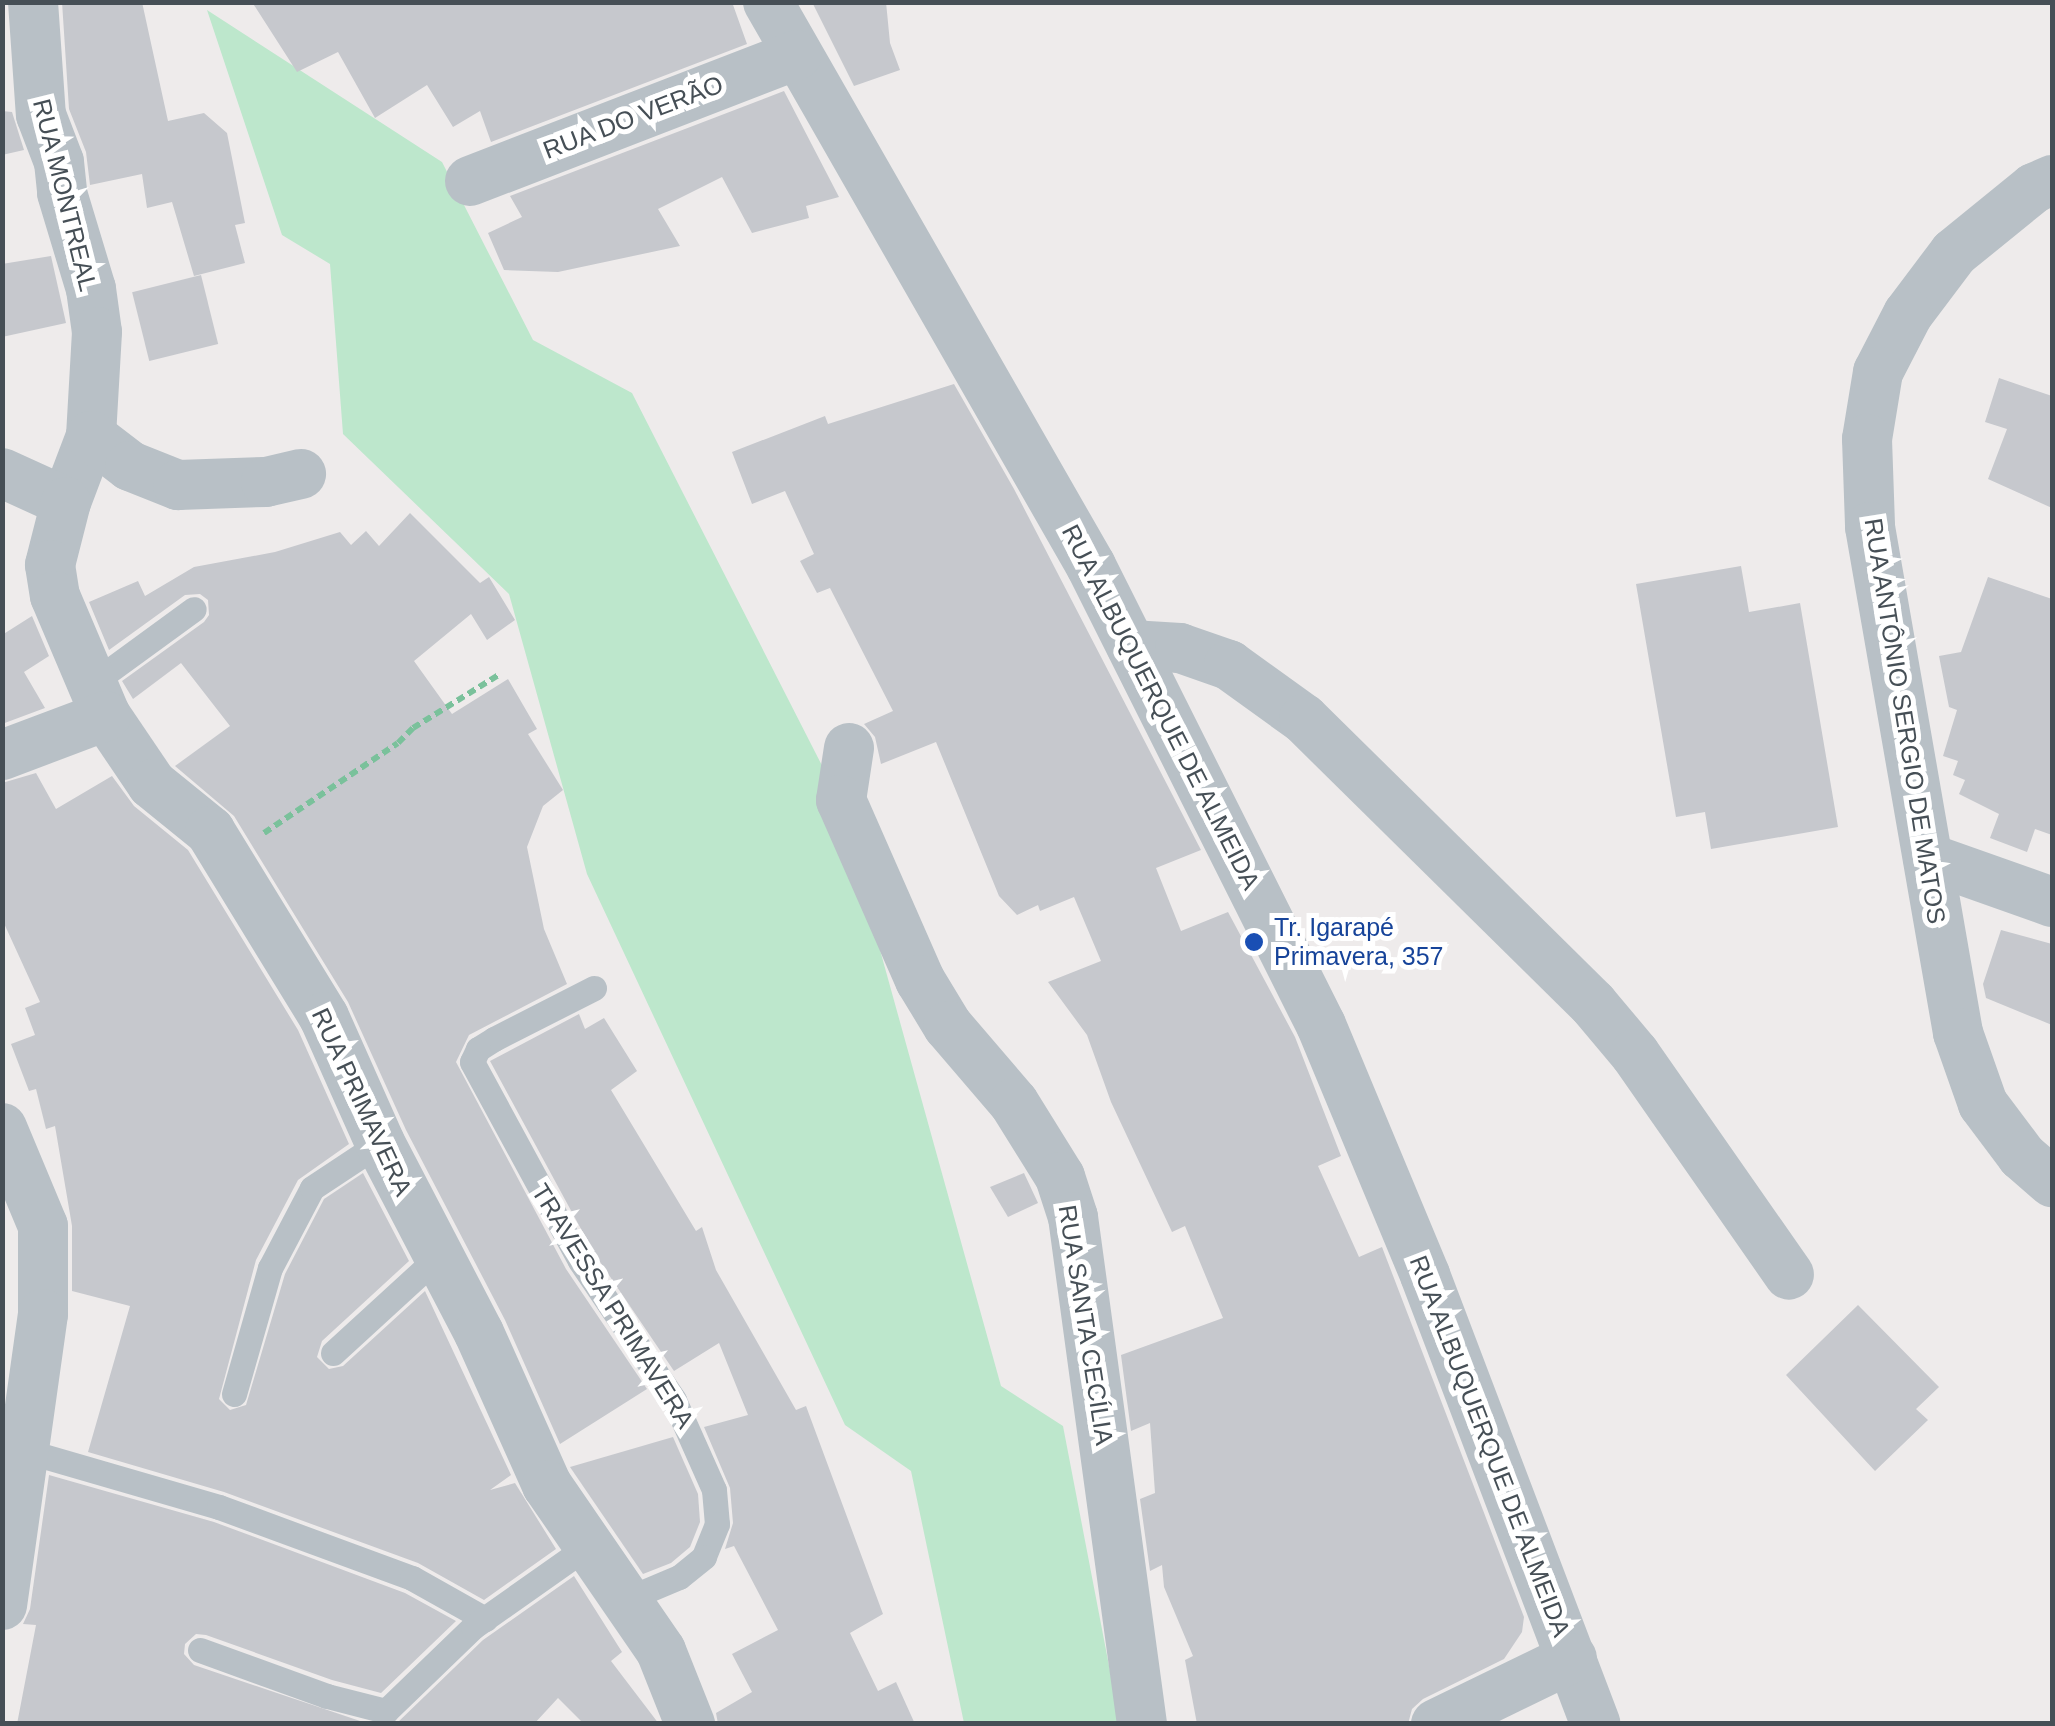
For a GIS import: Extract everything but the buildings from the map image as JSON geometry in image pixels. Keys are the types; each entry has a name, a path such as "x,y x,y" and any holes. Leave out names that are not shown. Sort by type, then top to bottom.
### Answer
{"street":[{"name":"RUA MONTREAL","path":"33,2 41,114 59,162 64,206 91,289 97,332 91,436 66,502"},
{"name":"RUA ALBUQUERQUE DE ALMEIDA","path":"768,2 1091,566 1321,1025 1425,1275 1596,1724"},
{"name":"RUA DO VERÃO","path":"470,181 797,55"},
{"name":"RUA ANTÔNIO SERGIO DE MATOS","path":"2052,180 2034,188 1954,253 1908,314 1878,372 1867,439 1870,527 1958,1033 1983,1104 2022,1156 2052,1182"},
{"path":"91,436 130,466 178,485 237,485 302,474"},
{"path":"2,473 66,502"},
{"name":"RUA PRIMAVERA","path":"66,502 50,565 55,596 99,700 152,784 199,819 324,1017 380,1143 440,1256 547,1485 661,1652 690,1724"},
{"path":"1131,645 1180,648 1229,665 1304,719 1592,1004 1635,1054 1788,1275"},
{"path":"2,755 99,700"},
{"name":"RUA SANTA CECÍLIA","path":"850,748 841,800 920,980 948,1026 1014,1104 1060,1177 1073,1218 1142,1724"},
{"path":"1928,858 2052,902"},
{"path":"2,1128 43,1226 43,1314 2,1605"},
{"path":"1436,1724 1572,1658"}],"lane":[{"path":"99,700 194,609"},
{"name":"TRAVESSA PRIMAVERA","path":"594,988 494,1039 478,1050 472,1062 580,1261 674,1400 714,1490 716,1524 704,1556 679,1578 627,1599"},
{"path":"234,1394 270,1268 312,1188 380,1143"},
{"path":"333,1354 440,1256"},
{"path":"26,1451 169,1491 391,1570 442,1592 485,1619"},
{"path":"200,1650 299,1687 383,1712 485,1619 588,1546"}],"path":[{"path":"222,852 244,846 398,744 413,728 500,674"}],"green space":[{"path":"207,10 442,162 533,340 632,393 837,795 1001,1386 1063,1426 1120,1723 964,1723 911,1471 845,1425 587,874 509,594 343,434 330,264 282,235"}],"place":[{"name":"Tr. Igarapé Primavera, 357","path":"1254,942"}]}
